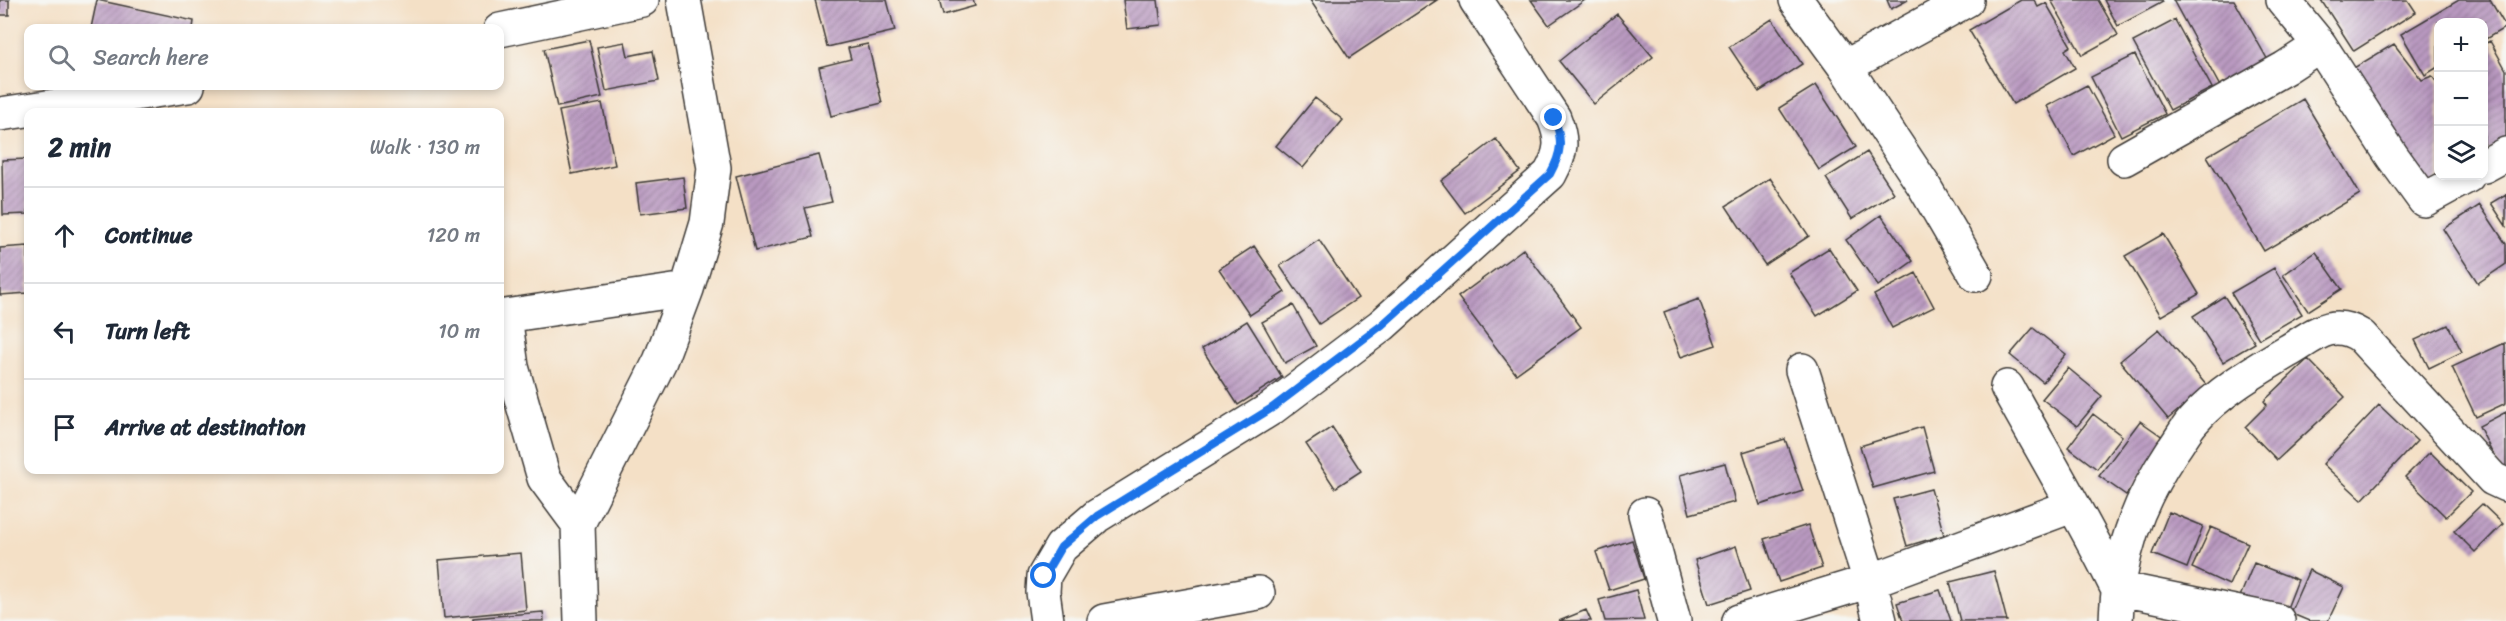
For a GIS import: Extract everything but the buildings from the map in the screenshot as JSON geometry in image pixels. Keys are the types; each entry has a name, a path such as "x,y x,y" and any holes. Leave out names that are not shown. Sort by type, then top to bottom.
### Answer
{"street":[{"path":"504,29 642,0"},
{"path":"580,621 579,524 660,361 687,289 707,223 714,168 684,0"},
{"path":"1047,621 1043,592 1044,576 1061,547 1097,516 1272,408 1372,332 1550,174 1557,161 1561,135 1554,118 1476,0"},
{"path":"1796,0 1845,67 1924,186 1976,275"},
{"path":"1845,67 1966,0"},
{"path":"2283,0 2320,45 2424,200 2461,180"},
{"path":"2124,159 2285,68 2320,45"},
{"path":"40,108 161,90"},
{"path":"0,114 24,110"},
{"path":"2488,164 2506,154"},
{"path":"504,317 687,289"},
{"path":"504,327 512,367 544,478 579,524"},
{"path":"2116,621 2117,588 2132,524 2152,481 2193,421 2244,377 2329,328 2351,330 2361,336 2493,479 2506,485"},
{"path":"1802,370 1870,580 1880,621"},
{"path":"2007,387 2072,506 2094,541 2117,588"},
{"path":"1738,621 1870,580 2072,506"},
{"path":"1645,514 1674,621"},
{"path":"2117,588 2278,621"},
{"path":"1104,621 1258,593"}],"route":[{"path":"1044,576 1061,547 1097,516 1272,408 1382,325 1550,174 1557,161 1561,135 1554,118"}]}
